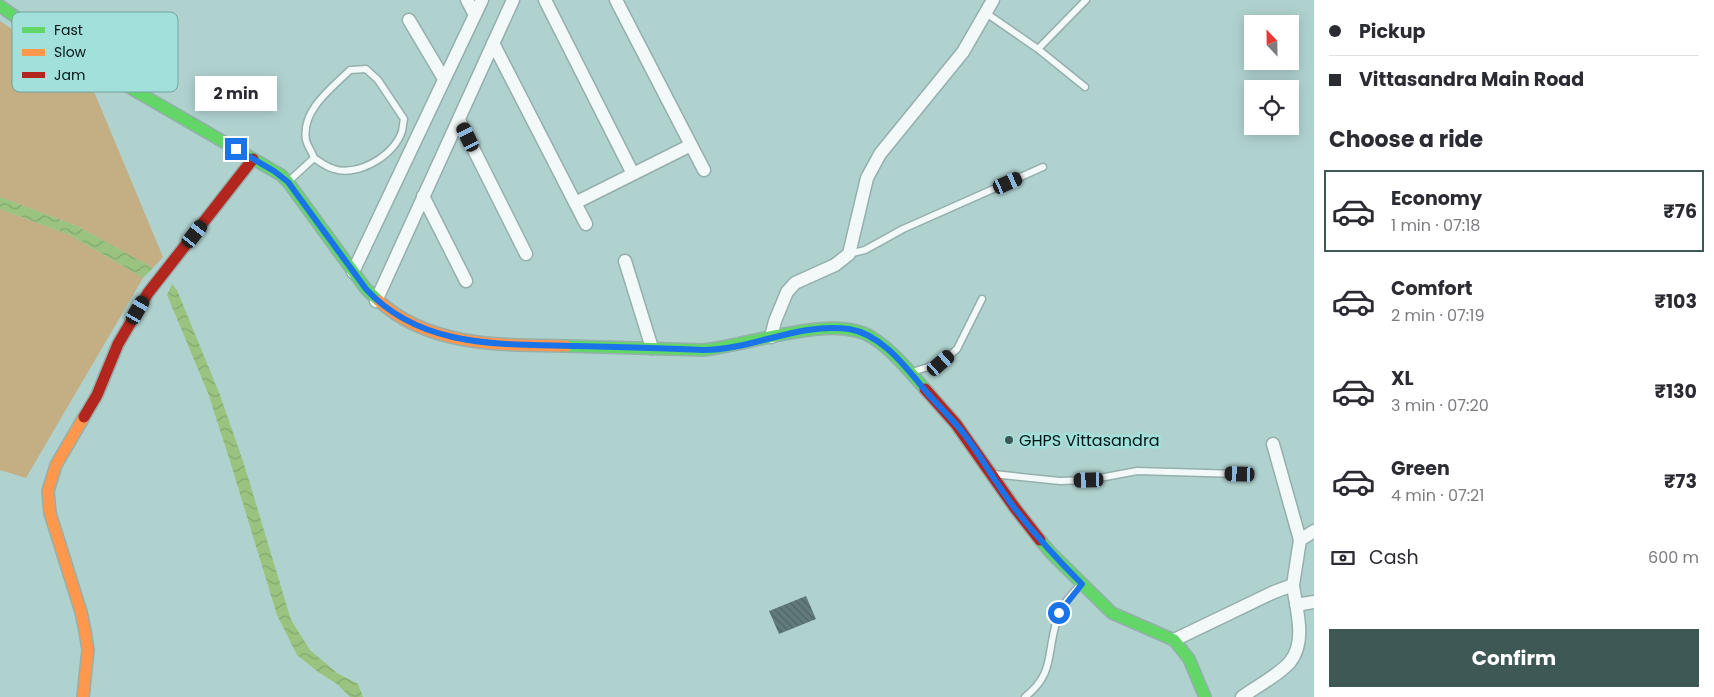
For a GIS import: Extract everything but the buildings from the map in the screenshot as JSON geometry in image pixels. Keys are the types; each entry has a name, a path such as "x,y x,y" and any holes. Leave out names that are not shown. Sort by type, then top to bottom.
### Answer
{"street":[{"path":"467,0 475,14"},
{"path":"353,272 482,0"},
{"path":"376,301 513,0"},
{"path":"545,0 633,174"},
{"path":"616,0 704,170"},
{"path":"771,337 787,292 795,283 835,265 849,254 867,178 880,154 963,52 993,0"},
{"path":"0,6 12,14"},
{"path":"409,20 444,79"},
{"path":"492,43 586,224"},
{"path":"137,92 274,171 288,182 376,301 398,317 424,329 486,343 714,350 783,334 822,329 836,328 859,331 873,338 911,373 966,437 990,474 1050,553 1112,613 1174,640 1180,646 1190,660 1205,697"},
{"path":"459,120 526,254"},
{"path":"575,203 691,145"},
{"path":"83,697 88,650 85,631 81,612 50,513 48,491 56,465 97,396 118,344 148,293 253,159"},
{"path":"423,196 466,281"},
{"path":"625,261 652,348"},
{"path":"1242,697 1291,661 1298,644 1299,627 1293,585 1300,540 1273,444"},
{"path":"1300,540 1314,531"},
{"path":"1174,640 1264,596 1293,585"},
{"path":"1296,605 1314,602"}],"lane":[{"path":"1038,49 1086,0"},
{"path":"986,12 1038,49 1085,87"},
{"path":"366,69 378,80 404,119 402,132 391,148 375,163 355,170 335,170 314,158 306,139 307,121 318,102 350,70 366,69"},
{"path":"288,182 314,158"},
{"path":"849,254 865,250 903,229 1043,167"},
{"path":"911,373 941,363 956,349 982,299"},
{"path":"990,474 1060,481 1089,480 1137,472 1240,474"},
{"path":"1024,697 1033,690 1044,676 1050,662 1052,638 1059,613 1082,584"}],"shaded area":[{"path":"0,21 12,29 12,92 94,92 163,257 153,268 77,226 0,197"},
{"path":"0,209 70,235 143,278 26,478 0,470"}],"water":[{"path":"0,197 77,226 153,268 143,278 70,235 0,209"},
{"path":"172,284 177,290 220,395 244,464 291,620 310,650 337,673 358,684 363,697 350,697 337,684 297,655 277,615 208,393 167,295"}],"traffic: fast":[{"path":"0,6 12,14"},
{"path":"137,92 281,175 366,289 379,301"},
{"path":"566,346 703,350 814,329 836,328 856,331 873,338 894,355 925,389"},
{"path":"1040,540 1112,613 1174,640 1189,659 1205,697"}],"traffic: slow":[{"path":"379,301 399,316 420,327 444,335 492,343 566,346"},
{"path":"83,697 88,650 85,631 81,612 50,513 48,491 56,465 84,417"}],"traffic: jam":[{"path":"84,417 97,395 118,344 148,293 253,159"},
{"path":"925,389 956,424 1040,540"}],"place":[{"name":"GHPS Vittasandra","path":"1009,440"}],"route":[{"path":"236,149 281,175 288,182 376,301 410,324 424,329 486,343 703,350 735,346 806,330 836,328 859,331 866,334 901,362 956,424 1023,519 1050,553 1082,584 1059,613"}]}
